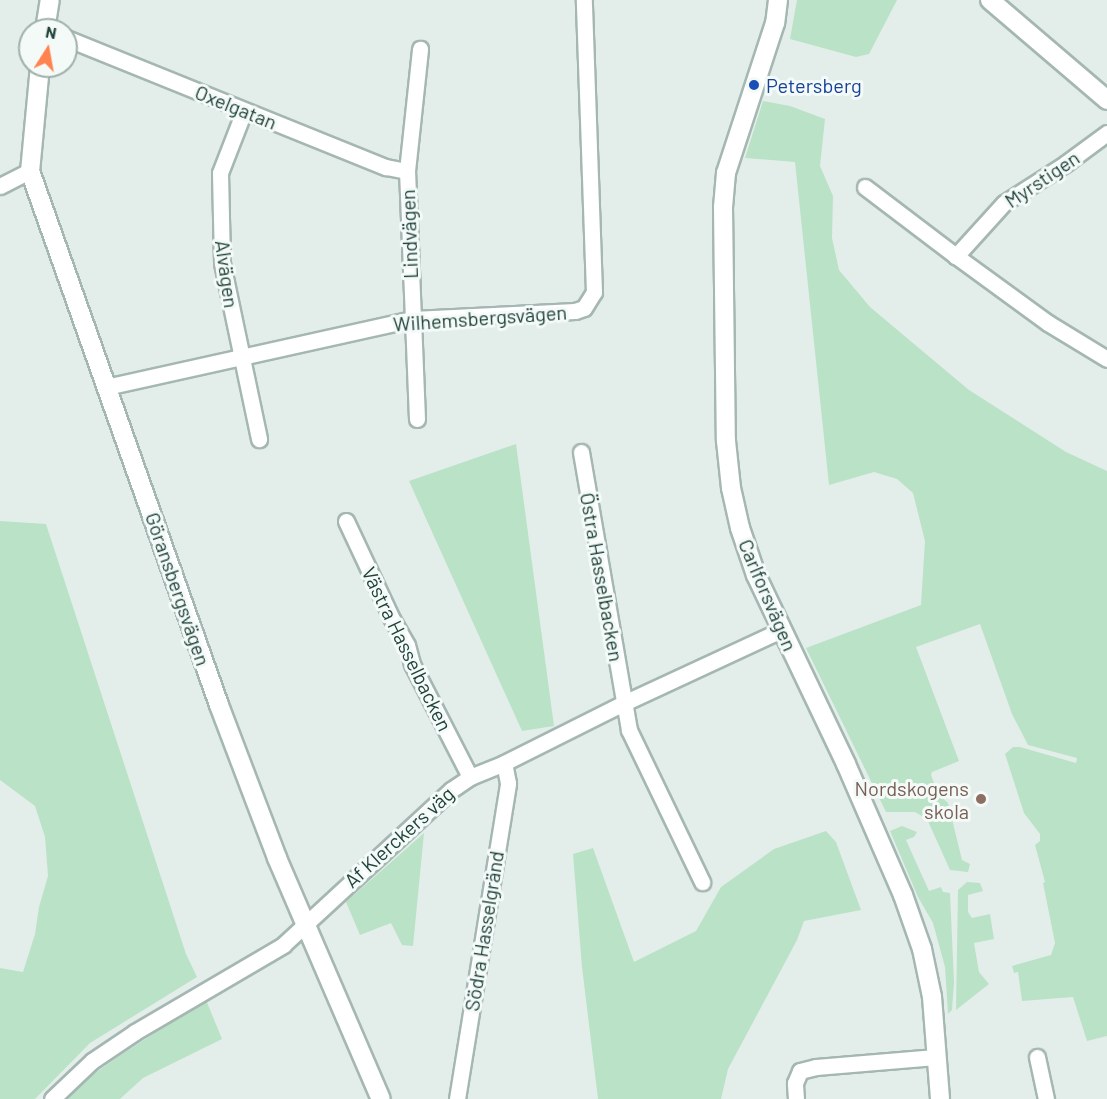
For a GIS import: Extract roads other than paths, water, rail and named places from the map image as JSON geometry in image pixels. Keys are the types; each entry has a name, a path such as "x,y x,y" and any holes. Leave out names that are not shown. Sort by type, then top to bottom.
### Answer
{"street":[{"path":"47,18 50,0"},
{"name":"Wilhemsbergsvägen","path":"106,387 413,319 575,311 584,308 591,301 594,292 584,0"},
{"name":"Carlforsvägen","path":"778,0 775,23 726,173 723,207 726,441 731,488 740,528 756,575 846,764 906,903 922,949 932,997 940,1099"},
{"path":"990,0 1107,99"},
{"name":"Oxelgatan","path":"78,43 386,167 407,171"},
{"name":"Lindvägen","path":"417,419 407,171 420,49"},
{"name":"Göransbergsvägen","path":"39,78 30,171 219,705 277,858 381,1099"},
{"name":"Alvägen","path":"244,111 220,173 222,263 260,439"},
{"name":"Myrstigen","path":"956,256 1004,203 1065,164 1107,133"},
{"path":"0,186 30,171"},
{"path":"865,187 1048,323 1107,359"},
{"name":"Östra Hasselbacken","path":"581,452 629,730 702,882"},
{"name":"Västra Hasselbacken","path":"346,520 392,619 407,645 412,664 470,777"},
{"name":"Af Klerckers väg","path":"52,1099 92,1061 173,1009 283,945 306,921 451,790 470,777 504,763 624,703 781,630"},
{"name":"Södra Hasselgränd","path":"457,1099 508,783 504,763"},
{"path":"796,1099 795,1083 800,1071 816,1067 936,1057"},
{"path":"1037,1057 1046,1099"}],"place":[{"name":"Petersberg","path":"754,85"},
{"name":"Nordskogens skola","path":"981,799"}]}
